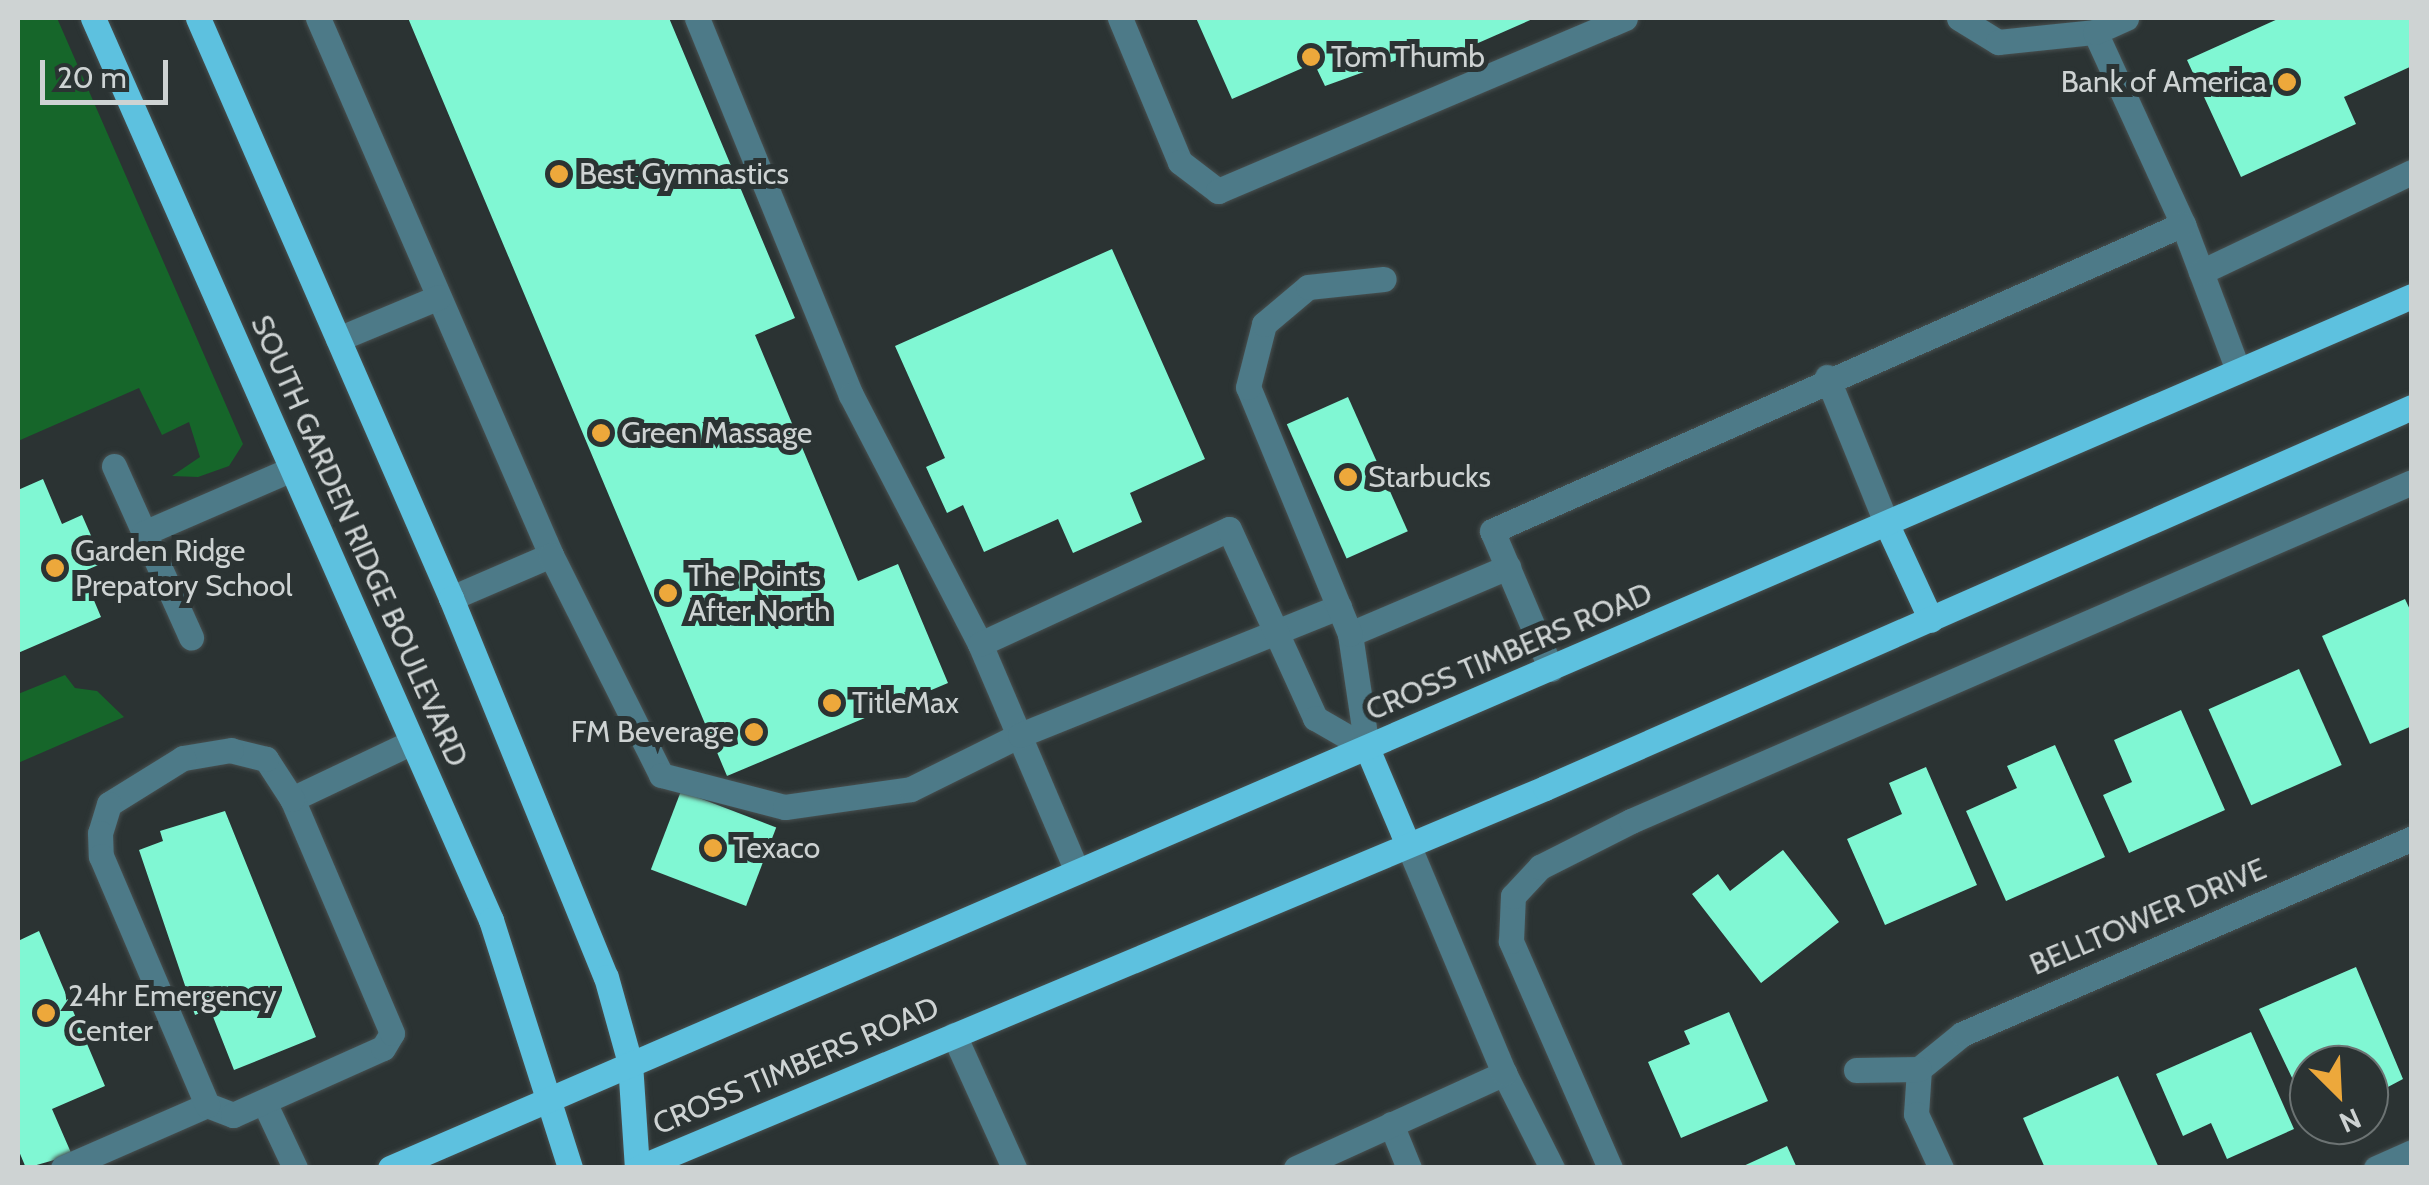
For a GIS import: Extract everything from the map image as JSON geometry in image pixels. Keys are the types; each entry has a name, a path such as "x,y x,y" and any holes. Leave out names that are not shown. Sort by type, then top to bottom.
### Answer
{"main road":[{"name":"SOUTH GARDEN RIDGE BOULEVARD","path":"92,18 491,920 570,1168"},
{"name":"SOUTH GARDEN RIDGE BOULEVARD","path":"198,18 451,598 606,976 630,1063 638,1168"},
{"name":"CROSS TIMBERS ROAD","path":"390,1168 1888,526 2412,296"},
{"name":"CROSS TIMBERS ROAD","path":"638,1168 1408,845 1932,620 2412,407"},
{"path":"1888,526 1932,620"},
{"path":"1366,748 1408,845"}],"street":[{"path":"318,18 552,555 661,775 785,807 911,789 1020,736 1274,630 1339,608"},
{"path":"697,18 850,395 980,644 1077,871"},
{"path":"1120,18 1180,162 1218,190 1625,18"},
{"path":"1959,18 1998,42 2095,32 2126,18"},
{"path":"2095,32 2183,224 2238,370"},
{"path":"2201,272 2412,172"},
{"path":"1552,670 1492,531 1827,377 2183,224"},
{"path":"1366,748 1350,634 1248,387 1264,324 1308,287 1384,279"},
{"path":"338,339 439,297"},
{"path":"1827,377 1888,526"},
{"path":"114,466 191,637"},
{"path":"144,533 292,469"},
{"path":"1610,1168 1511,941 1514,896 1540,868 1650,813 2412,482"},
{"path":"980,644 1229,528 1315,718 1366,748"},
{"path":"451,598 552,555"},
{"path":"1350,634 1508,566"},
{"path":"292,799 412,742"},
{"path":"231,750 266,759 292,799 392,1033 384,1048 264,1102 233,1115 207,1104 101,856 100,833 109,804 183,758 231,750"},
{"name":"BELLTOWER DRIVE","path":"1919,1069 1962,1034 2412,838"},
{"path":"1408,845 1504,1073 1552,1168"},
{"path":"954,1035 1014,1168"},
{"path":"1856,1070 1919,1069 1916,1114 1940,1168"},
{"path":"1296,1168 1504,1073"},
{"path":"264,1102 294,1168"},
{"path":"63,1168 207,1104"},
{"path":"1391,1124 1409,1168"},
{"path":"2376,1168 2412,1152"}],"green space":[{"path":"18,18 57,18 243,444 229,466 198,477 172,476 200,457 189,422 162,435 139,388 18,441"},
{"path":"65,675 75,688 97,691 124,717 18,763 18,694"}],"building":[{"path":"408,18 669,18 795,318 755,335 858,581 898,564 948,683 727,776"},
{"name":"Tom Thumb","path":"1196,18 1535,18 1428,65 1422,51 1325,86 1314,63 1232,99"},
{"name":"Bank of America","path":"2280,18 2412,18 2412,66 2344,97 2356,124 2241,177 2187,60"},
{"path":"1112,249 1205,459 1130,493 1142,522 1073,553 1058,519 984,552 963,505 947,513 926,467 945,458 895,346"},
{"name":"Starbucks","path":"1348,397 1408,531 1347,559 1287,424"},
{"name":"Garden Ridge Prepatory School","path":"43,479 62,524 82,515 103,563 82,572 101,617 18,653 18,490"},
{"path":"2405,599 2412,614 2412,726 2370,744 2322,636"},
{"path":"2299,669 2342,765 2251,805 2209,709"},
{"path":"2181,710 2225,810 2129,853 2103,795 2132,782 2114,740"},
{"path":"2055,745 2105,857 2006,901 1966,811 2017,788 2007,766"},
{"path":"1926,767 1977,885 1885,925 1847,839 1902,814 1889,783"},
{"name":"Texaco","path":"681,791 776,828 746,906 651,869"},
{"path":"225,811 316,1037 234,1070 210,1009 195,1015 139,850 163,841 160,831"},
{"path":"1783,850 1839,922 1761,983 1692,894 1718,874 1730,891"},
{"name":"24hr Emergency Center","path":"39,931 105,1086 52,1109 72,1155 26,1168 18,1149 18,941"},
{"path":"2356,967 2389,1045 2289,1045 2289,1072 2259,1009"},
{"path":"1729,1012 1768,1101 1681,1138 1648,1062 1690,1044 1684,1031"},
{"path":"2251,1032 2289,1118 2289,1131 2227,1159 2211,1123 2183,1136 2156,1074"},
{"path":"2389,1046 2403,1079 2389,1086"},
{"path":"2118,1076 2159,1168 2045,1168 2023,1118"},
{"path":"1787,1146 1797,1168 1739,1168"}],"place":[{"name":"Tom Thumb","path":"1311,57"},
{"name":"Bank of America","path":"2287,82"},
{"name":"Best Gymnastics","path":"559,174"},
{"name":"Green Massage","path":"601,433"},
{"name":"Starbucks","path":"1348,477"},
{"name":"Garden Ridge Prepatory School","path":"55,568"},
{"name":"The Points After North","path":"668,593"},
{"name":"TitleMax","path":"832,703"},
{"name":"FM Beverage","path":"754,732"},
{"name":"Texaco","path":"713,848"},
{"name":"24hr Emergency Center","path":"46,1013"}]}
